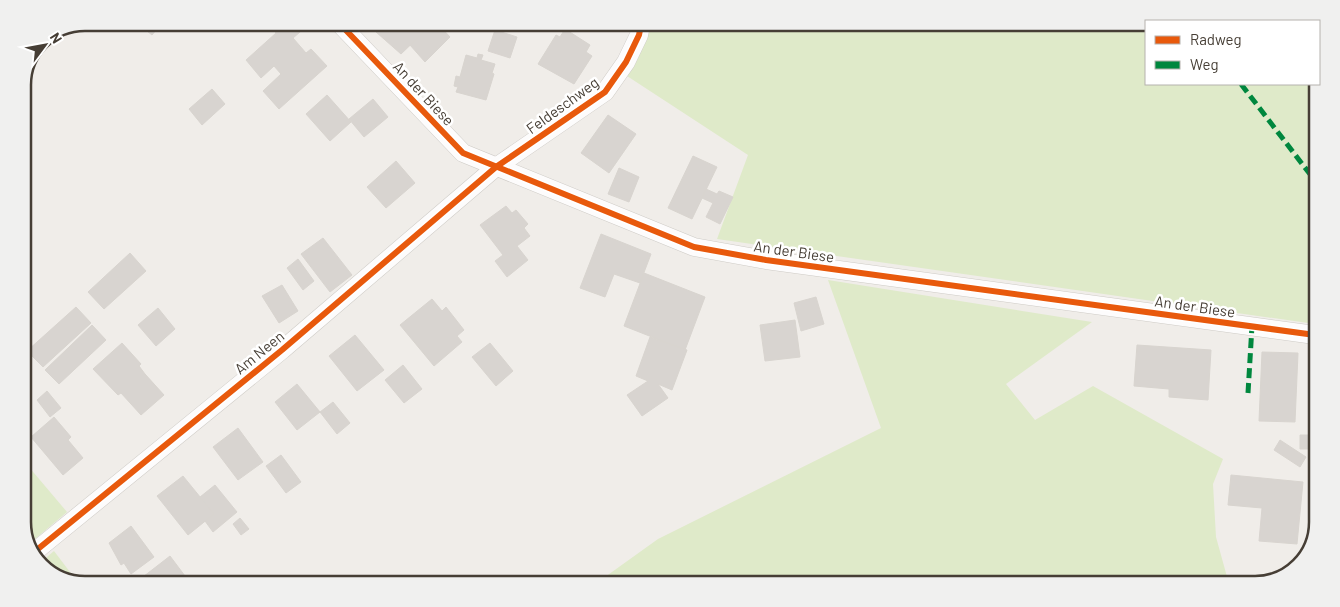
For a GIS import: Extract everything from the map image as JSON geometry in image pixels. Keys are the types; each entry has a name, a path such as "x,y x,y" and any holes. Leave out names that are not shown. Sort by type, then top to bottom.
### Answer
{"street":[{"name":"An der Biese","path":"347,31 463,153 694,247 766,260 1309,334"},
{"name":"Feldeschweg","path":"496,167 605,92 626,62 640,31"},
{"name":"Am Neen","path":"39,548 289,344 496,167"}],"green space":[{"path":"632,31 1145,31 1145,85 1309,85 1309,323 717,239 748,155 627,76 643,34"},
{"path":"828,280 1092,322 1006,384 1035,420 1093,386 1223,459 1213,484 1216,537 1227,576 606,576 658,539 881,428"},
{"path":"31,469 67,512 34,540 31,525"},
{"path":"54,551 71,574 58,568 46,558"}],"building":[{"path":"147,31 155,31 152,35"},
{"path":"275,31 301,31 293,38 306,53 311,49 327,66 279,109 263,91 281,74 274,66 261,78 246,60 276,33"},
{"path":"377,31 425,31 401,54"},
{"path":"425,31 444,31 450,37 425,62 410,45"},
{"path":"495,31 517,37 510,58 488,51"},
{"path":"564,31 568,31 590,45 586,52 592,56 574,84 538,64 556,35 560,37"},
{"path":"478,54 483,55 481,60 495,64 486,100 456,92 458,87 454,86 456,76 460,77 466,55 477,58"},
{"path":"212,89 225,104 202,125 189,109"},
{"path":"327,95 351,122 330,141 306,114"},
{"path":"373,99 388,117 364,137 349,119"},
{"path":"608,115 636,134 609,173 581,153"},
{"path":"693,156 717,167 692,219 668,208"},
{"path":"396,161 415,183 386,208 367,187"},
{"path":"619,168 639,177 629,202 608,194"},
{"path":"706,189 717,194 719,191 733,197 720,224 706,217 713,203 702,198"},
{"path":"506,206 512,213 516,210 528,224 524,228 530,236 517,246 528,260 507,277 495,261 503,255 480,225"},
{"path":"601,234 651,254 640,283 614,274 605,297 580,288"},
{"path":"323,238 352,275 330,292 301,254"},
{"path":"130,253 146,271 104,309 88,292"},
{"path":"298,259 314,281 303,290 287,268"},
{"path":"644,273 705,297 685,350 624,326"},
{"path":"282,285 298,311 279,323 262,296"},
{"path":"816,297 824,324 801,331 794,303"},
{"path":"432,299 442,311 446,307 464,330 457,336 462,342 434,366 400,325"},
{"path":"76,307 91,323 43,367 31,355 31,347"},
{"path":"158,308 175,329 156,346 138,325"},
{"path":"795,320 800,357 765,361 760,325"},
{"path":"92,325 106,340 59,384 45,370"},
{"path":"355,335 384,370 357,391 329,356"},
{"path":"650,337 687,350 672,390 658,384 668,398 642,416 627,395 648,381 636,376"},
{"path":"122,343 141,364 139,366 145,374 164,395 141,415 121,393 118,395 93,369"},
{"path":"490,343 513,371 496,386 472,357"},
{"path":"1137,345 1211,350 1208,400 1169,397 1169,389 1134,386"},
{"path":"1262,352 1298,353 1295,422 1259,421"},
{"path":"403,365 422,389 404,403 385,380"},
{"path":"297,384 320,412 297,430 275,402"},
{"path":"47,391 61,408 50,417 37,400"},
{"path":"333,402 350,423 337,434 320,412"},
{"path":"54,417 71,437 68,440 83,458 63,475 31,437"},
{"path":"238,428 263,462 238,480 213,447"},
{"path":"1300,435 1309,435 1309,449 1300,449"},
{"path":"1280,440 1306,457 1300,467 1274,450"},
{"path":"281,455 301,482 286,493 266,466"},
{"path":"1231,475 1303,482 1297,544 1259,541 1262,508 1228,505"},
{"path":"183,476 214,514 188,535 157,496"},
{"path":"215,485 237,512 213,532 205,521 214,514 200,497"},
{"path":"240,518 249,529 241,535 233,524"},
{"path":"131,526 154,557 131,574 124,563 121,565 109,543"},
{"path":"170,556 185,576 144,576"}],"marked path":[{"path":"1242,85 1309,173"},
{"path":"1248,393 1252,326"}],"cycle path":[{"path":"347,31 463,153 694,247 766,260 1309,334"},
{"path":"39,548 282,350 496,167 605,92 626,62 640,31"}]}
